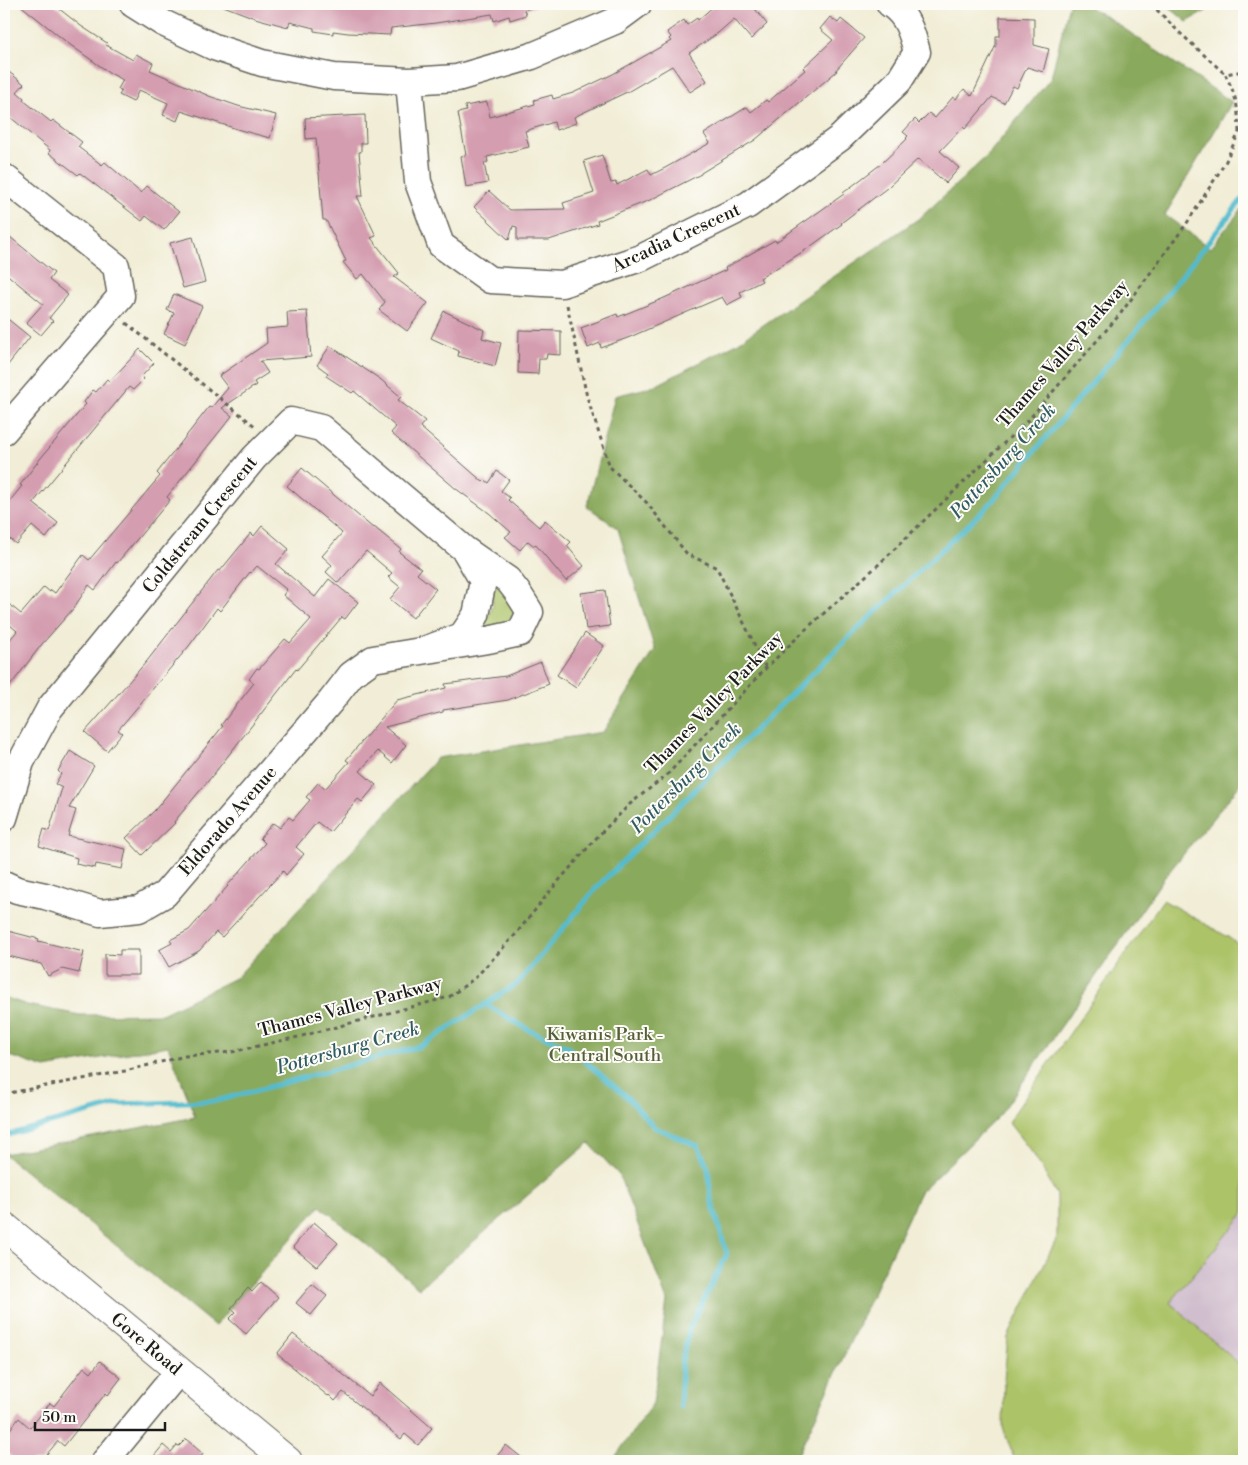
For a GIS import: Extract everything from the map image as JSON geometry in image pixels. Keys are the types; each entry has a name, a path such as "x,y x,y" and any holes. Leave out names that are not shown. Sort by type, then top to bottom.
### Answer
{"main road":[{"name":"Gore Road","path":"4,1226 288,1461"}],"street":[{"path":"133,4 163,23 214,48 262,63 334,77 409,81 457,78 532,56 615,21 638,4"},
{"name":"Arcadia Crescent","path":"409,81 418,182 441,245 490,280 562,284 640,258 748,205 840,138 899,81 917,52 911,29 897,8 890,4"},
{"path":"4,177 116,266 121,296 4,431"},
{"name":"Coldstream Crescent","path":"4,818 20,762 50,708 248,466 291,422 321,428 465,550"},
{"name":"Eldorado Avenue","path":"421,651 462,636 476,615 483,582 465,550"},
{"name":"Eldorado Avenue","path":"4,884 17,890 45,896 100,913 140,909 165,894 331,701 351,675 373,660 488,640 520,632 530,612 518,593 508,580 465,550"},
{"path":"105,1461 179,1371"}],"path":[{"path":"1151,4 1225,74 1238,106 1239,133"},
{"path":"1225,74 1244,71"},
{"name":"Thames Valley Parkway","path":"4,1094 185,1056 232,1052 298,1037 449,997 475,978 515,935 599,835 630,804 668,774 766,668 805,630 877,566 1030,418 1121,313 1186,223 1225,164 1244,122"},
{"path":"562,284 587,397 610,468 647,503 687,554 717,568 766,668"},
{"path":"110,310 272,440"}],"shaded area":[{"path":"1244,1176 1244,1384 1146,1296"}],"green space":[{"name":"Kiwanis Park - Central South","path":"1069,4 1084,4 1110,19 1232,102 1165,215 1210,248 1244,206 1244,780 1164,878 1000,1115 920,1192 795,1461 613,1460 653,1403 667,1301 619,1175 589,1143 419,1288 320,1206 215,1326 4,1154 195,1117 168,1046 45,1068 4,1054 4,997 27,1005 80,1015 162,1014 237,977 437,758 603,732 655,650 618,529 587,506 615,396 655,386 737,343 921,217 987,156 1051,78"},
{"path":"1165,4 1218,4 1187,22"},
{"path":"497,586 520,603 514,625 482,630 492,609 492,590"},
{"path":"1163,900 1228,937 1244,949 1244,1213 1170,1303 1244,1368 1244,1459 1243,1461 1015,1461 1003,1428 1004,1380 1008,1337 1057,1238 1057,1195 1034,1155 1008,1122"}],"building":[{"path":"19,4 53,4 107,43 106,45 133,60 136,54 153,63 150,70 209,96 238,106 276,115 270,138 181,111 177,121 163,115 168,103 139,90 133,102 119,95 122,91 118,89 123,80 69,44"},
{"path":"221,4 536,4 536,6 524,10 526,15 510,20 509,16 494,21 492,14 391,28 390,35 333,31 333,34 314,31 314,28 290,22 288,27 255,18"},
{"path":"716,4 751,4 767,24 751,39 734,19 718,33 689,53 707,81 690,92 672,66 629,91 574,117 576,123 556,130 554,122 525,131 529,147 487,157 488,162 484,163 488,183 466,187 461,156 466,155 458,113 466,111 465,106 487,102 490,117 535,104 534,100 552,95 553,99 573,93 613,74 671,41 669,39 671,37 667,32 684,20 687,25 697,18 698,20"},
{"path":"830,17 838,23 841,19 864,38 837,71 755,140 701,174 650,200 597,221 598,224 549,240 517,240 517,227 513,226 509,240 474,207 489,191 510,210 565,209 563,203 594,193 584,161 602,155 611,183 616,182 617,185 648,169 651,175 665,168 710,143 704,134 747,107 751,112 766,100 768,102 805,70 803,68 833,40 820,29"},
{"path":"1000,17 1034,18 1034,45 1049,49 1043,72 1027,67 1017,88 1013,86 1004,103 992,97 965,129 963,127 940,151 959,168 946,183 918,159 887,188 842,224 804,251 760,278 762,281 740,292 742,297 727,305 722,297 630,337 601,348 600,343 588,348 581,328 617,314 618,317 662,299 726,270 725,268 775,240 776,242 844,194 881,164 907,139 908,136 903,132 915,119 919,123 929,113 935,118 953,97 956,99 964,89 972,96 996,45 996,36 1000,36"},
{"path":"4,68 24,84 17,92 24,98 23,100 51,122 53,120 82,142 78,147 102,165 105,162 141,193 147,186 179,212 164,230 146,216 142,221 80,173 78,175 49,153 50,150 4,112"},
{"path":"365,115 366,143 361,143 361,152 359,152 363,196 357,196 376,236 371,238 399,273 394,277 428,303 407,331 379,310 385,302 363,274 357,279 343,262 346,261 326,220 323,220 316,138 306,139 305,118"},
{"path":"4,232 54,273 49,280 68,295 49,318 53,321 41,335 26,323 43,304 4,272"},
{"path":"193,237 205,282 183,288 170,243"},
{"path":"174,294 202,306 185,344 164,334 174,313 167,310"},
{"path":"307,311 311,357 260,361 268,373 254,382 256,385 222,408 232,416 167,497 170,500 116,562 95,590 89,585 73,609 42,644 4,694 4,647 17,631 4,620 4,600 21,614 44,587 50,592 51,590 55,593 83,555 89,560 160,476 157,473 209,407 211,408 228,388 219,376 267,343 266,329 288,327 287,312"},
{"path":"444,311 484,330 482,338 501,343 495,366 458,356 459,351 431,338"},
{"path":"4,316 30,337 4,370"},
{"path":"519,330 561,331 561,355 547,354 546,359 539,359 538,374 518,373"},
{"path":"330,346 380,379 401,397 398,400 425,421 420,427 483,482 485,480 489,483 497,471 509,480 501,491 510,498 508,500 539,527 545,520 571,542 567,546 584,566 566,581 535,544 534,546 528,541 520,550 505,537 511,532 455,488 391,433 396,427 354,391 352,393 326,376 328,373 317,365"},
{"path":"140,349 154,363 142,376 144,379 133,390 129,387 33,503 58,523 46,538 32,526 16,544 4,534 4,508 40,459 86,404 84,402 93,390 96,392 107,379 110,381"},
{"path":"302,468 401,549 399,552 421,569 417,574 436,589 413,618 390,599 400,587 388,577 392,573 366,551 338,583 326,572 332,565 322,556 342,533 287,486"},
{"path":"262,526 289,549 276,564 315,597 329,579 358,602 345,619 342,617 296,669 175,823 142,855 126,838 155,810 223,726 221,725 254,683 249,679 257,668 259,669 285,639 290,643 311,619 283,595 287,590 257,566 250,572 220,611 217,608 189,646 118,730 122,733 107,751 85,732 147,661 218,570 220,571 251,533 254,536"},
{"path":"605,590 610,626 586,629 581,593"},
{"path":"585,633 604,646 576,688 557,675"},
{"path":"541,662 549,684 508,700 443,710 443,712 385,727 406,745 392,763 378,751 360,771 376,785 362,802 358,799 330,832 317,822 296,847 304,854 286,875 283,871 222,937 216,932 199,951 169,967 159,950 172,943 170,940 189,930 265,843 260,838 273,823 280,828 289,817 293,820 310,800 306,797 318,783 325,789 349,762 346,760 397,700 446,688 445,684 506,676"},
{"path":"70,751 94,766 69,808 76,810 68,836 126,849 122,869 96,864 95,868 76,864 77,858 39,846 44,829 49,831 62,788 55,784 61,774 58,771"},
{"path":"4,930 39,939 38,941 84,952 79,973 62,969 48,976 41,964 4,955"},
{"path":"120,950 139,950 139,975 105,975 105,954 120,955"},
{"path":"314,1222 338,1243 317,1267 293,1247"},
{"path":"261,1282 278,1297 246,1334 229,1319 236,1312 231,1308 248,1288 252,1292"},
{"path":"312,1284 327,1296 311,1315 296,1303"},
{"path":"293,1334 370,1396 380,1383 432,1428 418,1445 405,1434 401,1439 343,1392 335,1401 277,1354"},
{"path":"100,1361 121,1378 108,1395 106,1393 64,1446 58,1441 41,1461 17,1461 4,1451 4,1437 19,1418 30,1428 50,1403 54,1406 84,1367 91,1373"},
{"path":"186,1439 203,1454 198,1461 150,1461 163,1445 171,1452"},
{"path":"506,1445 526,1461 493,1461"}],"waterway":[{"name":"Pottersburg Creek","path":"4,1136 118,1104 216,1101 421,1046 518,983 598,886 845,641 989,505 1159,304 1244,197"},
{"path":"485,1004 529,1030 568,1047 628,1098 654,1127 698,1146 708,1167 711,1199 727,1254 690,1327 682,1360 680,1407"}]}
